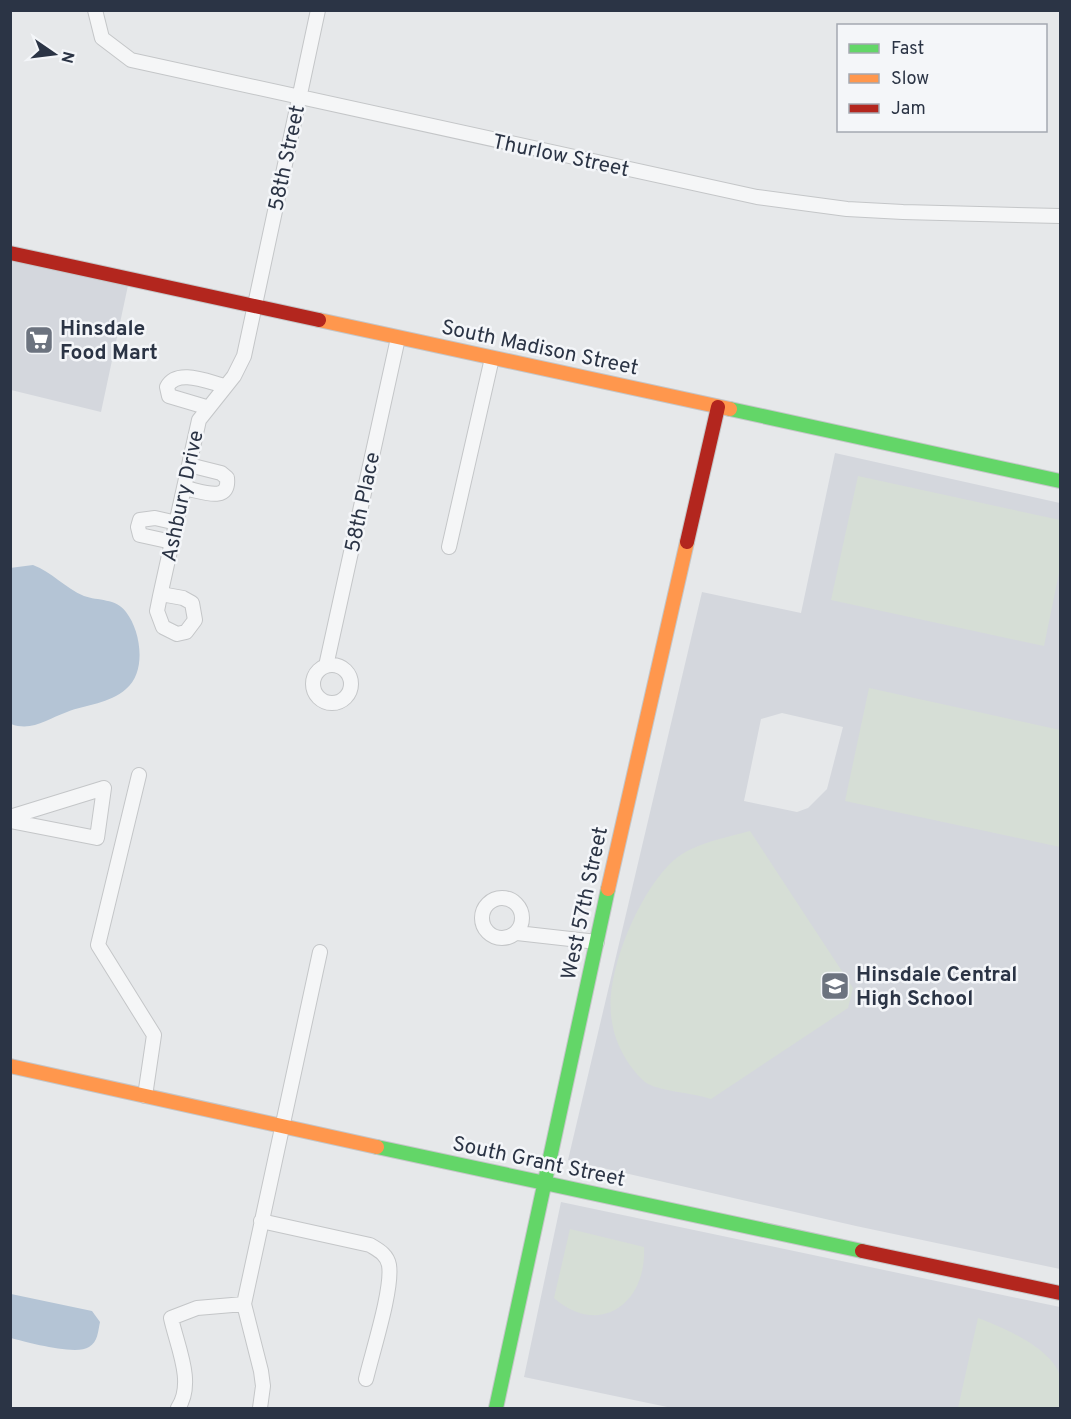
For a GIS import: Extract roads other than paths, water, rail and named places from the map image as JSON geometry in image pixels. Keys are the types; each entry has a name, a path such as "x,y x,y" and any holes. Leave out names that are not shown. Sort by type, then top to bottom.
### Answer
{"street":[{"name":"Thurlow Street","path":"94,10 102,38 131,60 713,188 789,202 903,213 1060,216"},
{"name":"58th Street","path":"254,306 318,10"},
{"name":"South Madison Street","path":"10,253 1060,481"},
{"name":"Ashbury Drive","path":"161,594 199,420 244,356 254,306"},
{"name":"58th Place","path":"326,666 398,338"},
{"path":"449,547 492,358"},
{"path":"206,408 169,396 167,387 170,381 186,377 225,386"},
{"name":"West 57th Street","path":"496,1408 597,942 718,407"},
{"path":"184,488 218,495 224,493 228,486 227,478 221,472 189,465"},
{"path":"172,542 140,535 138,527 140,520 145,518 177,523"},
{"path":"139,775 98,945 154,1035 145,1096"},
{"path":"104,788 98,838 10,819 104,788"},
{"path":"517,933 597,942"},
{"path":"260,1408 263,1386 261,1371 244,1304 280,1127 320,952"},
{"name":"South Grant Street","path":"10,1066 280,1127 1060,1293"},
{"path":"261,1221 370,1245 382,1252 388,1263 389,1282 366,1379"},
{"path":"178,1408 185,1398 186,1384 171,1318 197,1308 244,1304"}],"water":[{"path":"33,565 84,596 112,602 122,607 131,620 140,651 133,682 119,694 33,726 19,726 11,724 10,568"},
{"path":"11,1294 92,1311 100,1322 96,1339 89,1347 74,1350 11,1338"}],"place":[{"name":"Hinsdale Food Mart","path":"39,340"},
{"name":"Hinsdale Central High School","path":"835,986"}]}
